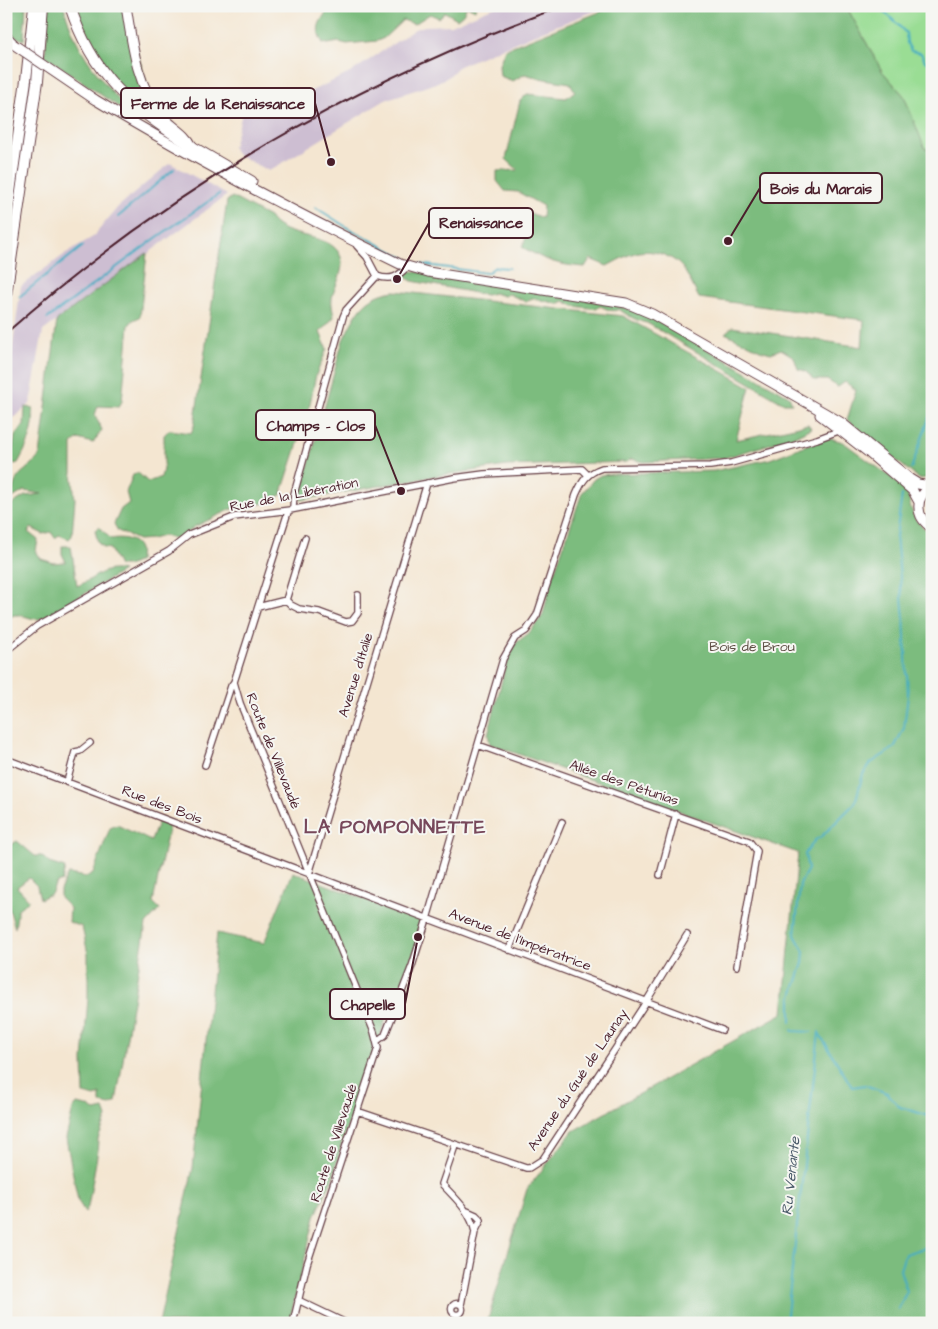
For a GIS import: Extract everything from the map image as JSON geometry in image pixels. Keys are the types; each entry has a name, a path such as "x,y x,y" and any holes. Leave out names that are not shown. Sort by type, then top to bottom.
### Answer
{"highway":[{"path":"6,220 34,6"},
{"path":"6,295 37,82 43,6"},
{"path":"70,6 75,22 89,50 114,87 131,104 154,122 192,146"}],"main road":[{"path":"126,6 135,59 142,82 150,99 159,113 188,139 192,146 326,223 408,266"},
{"path":"8,40 94,99 151,133 328,228 398,263 428,272 626,304 652,314 842,423 910,479 918,484 931,486"},
{"path":"802,400 913,491 919,502 920,516 932,528"},
{"path":"919,502 925,490 931,486"}],"street":[{"path":"328,228 361,250 367,257 376,276 385,279 396,277 408,266"},
{"name":"Route de Villevaudé","path":"293,1323 306,1264 376,1056 377,1041 240,703 234,682 290,510 293,507 294,494 346,310 376,276"},
{"path":"377,1041 385,1035 428,919 503,659 515,638 526,631 538,615 576,495 588,475 602,468 710,466 731,463 817,439 839,430 844,430 875,451"},
{"name":"Rue de la Libération","path":"6,651 37,626 170,551 198,531 234,517 290,510 427,482 484,474 582,469 588,475"},
{"name":"Avenue d'Italie","path":"309,874 427,482"},
{"path":"286,600 305,538"},
{"path":"286,600 299,609 319,612 346,622 352,621 358,613 358,595"},
{"path":"258,607 286,600"},
{"path":"205,766 231,686 234,682"},
{"path":"66,782 75,752 80,751 90,743"},
{"name":"Allée des Pétunias","path":"478,745 749,840 757,851 737,966"},
{"name":"Rue des Bois","path":"6,759 309,874"},
{"path":"660,874 676,814"},
{"path":"509,950 562,822"},
{"name":"Avenue de l'Impératrice","path":"309,874 722,1030"},
{"name":"Avenue du Gué de Launay","path":"357,1111 454,1146 530,1168 543,1159 646,1002 687,935"},
{"path":"454,1146 442,1184 467,1212 476,1215 481,1220 474,1232 460,1305"},
{"path":"298,1300 346,1323"}],"shaded area":[{"path":"497,6 608,6 459,66 448,77 431,85 387,99 269,171 236,154 233,147 242,114 262,114 350,73 415,29 425,26 451,25"},
{"path":"170,163 227,195 43,331 30,404 11,420 6,416 6,395 21,286 72,249 93,237 118,207"}],"green space":[{"path":"6,6 26,6 24,40 13,36 6,30"},
{"path":"49,6 64,6 75,38 83,53 103,81 136,119 45,56"},
{"path":"74,6 123,6 156,113 155,118 126,93 93,54 87,43"},
{"path":"330,6 467,6 463,14 457,19 445,12 439,18 430,14 414,24 403,20 384,38 377,41 328,44 323,43 318,28"},
{"path":"467,6 476,6 475,10"},
{"path":"615,6 846,6 882,71 904,96 925,149 932,148 932,477 919,479 847,420 856,390 845,382 838,387 827,380 815,380 805,371 798,369 794,357 781,349 771,353 760,350 725,333 732,327 862,347 864,320 699,298 680,265 676,261 658,253 645,251 635,253 607,266 590,259 585,267 559,263 538,256 522,247 528,233 515,236 506,230 505,219 516,213 524,211 542,218 543,206 518,192 505,191 497,181 497,171 518,170 506,159 520,101 527,94 566,98 575,91 570,83 525,74 513,81 500,76 499,65 505,49"},
{"path":"846,6 932,6 932,148 925,150 904,96 882,71"},
{"path":"232,197 269,217 282,229 318,239 334,247 339,253 342,265 332,298 334,317 320,332 327,349 316,375 308,413 281,495 265,503 234,508 194,527 180,539 163,536 138,540 118,531 114,524 121,509 129,503 126,492 133,475 138,473 148,482 161,477 164,465 164,435 169,430 191,433 194,426 227,201"},
{"path":"147,253 140,317 133,320 129,325 122,401 119,407 98,406 95,415 102,430 93,443 78,439 72,444 72,473 75,499 72,536 69,539 59,535 55,538 51,532 43,534 31,528 28,532 38,540 36,551 41,559 54,563 66,562 62,554 62,546 71,546 77,586 110,570 123,571 47,616 35,619 14,615 6,621 6,508 25,496 42,494 24,491 11,499 18,477 40,455 57,320"},
{"path":"411,271 614,304 649,316 789,396 792,403 784,403 647,323 625,314 619,309 612,311 600,306 597,309 574,306 564,301 558,304 532,298 526,302 509,294 504,296 494,293 486,295 412,281 405,277 406,273"},
{"path":"395,291 623,316 750,387 736,440 808,424 811,428 793,437 724,458 644,462 631,459 627,462 507,466 435,476 301,500 300,496 343,340 357,314 368,301 384,293"},
{"path":"25,407 32,408 32,430 28,444 18,463 14,464 11,460 15,436 24,425"},
{"name":"Bois de Brou","path":"825,438 843,442 907,489 914,515 921,525 932,532 932,1323 487,1323 527,1189 573,1131 783,1013 798,853 490,744 488,734 508,657 516,643 529,633 543,615 550,585 582,493 594,479 601,475 614,474 714,471 770,459"},
{"path":"99,527 111,539 123,538 135,543 139,550 139,561 128,566 119,566 110,549 98,543 95,530"},
{"path":"160,817 170,821 153,902 160,909 146,924 116,1102 110,1105 100,1103 100,1094 95,1097 84,1094 83,1060 88,998 88,954 82,927 69,922 70,908 60,898 60,890 68,874 86,877 93,873 110,828 117,825 151,841"},
{"path":"17,841 35,856 42,856 49,863 65,868 62,881 56,883 51,894 40,899 37,886 29,878 17,887 29,900 18,909 15,928 6,899 6,848"},
{"path":"293,872 425,922 397,999 366,996 377,1014 387,1016 342,1142 334,1174 315,1217 289,1323 159,1323 193,1168 217,933 264,943"},
{"path":"77,1104 87,1106 95,1111 104,1109 107,1117 98,1139 88,1207 85,1212 78,1201 66,1138 73,1109"}],"waterway":[{"path":"756,6 760,14 764,15 770,6"},
{"path":"879,6 906,33 907,43 911,51 921,53 932,69"},
{"path":"929,6 932,15"},
{"path":"118,217 174,169"},
{"path":"47,319 219,194"},
{"path":"315,207 348,228 406,259"},
{"path":"19,297 83,246"},
{"path":"418,264 487,273 495,267 509,268"},
{"path":"911,469 932,410"},
{"path":"791,1022 791,999 803,963 804,951 795,935 800,884 808,869 805,854 815,840 822,836 855,803 863,774 871,763 894,748 904,728 908,695 904,618 896,536 902,495"},
{"path":"792,1030 811,1032"},
{"name":"Ru Venante","path":"786,1323 819,1032"},
{"path":"819,1033 852,1087 865,1085 887,1093 900,1107 932,1117"},
{"path":"898,1309 907,1291 900,1270 905,1254 924,1248 932,1250"}],"railway":[{"path":"6,333 68,281 133,232 200,186 269,143 340,104 413,68 487,35 563,6"}],"place":[{"name":"Ferme de la Renaissance","path":"331,162"},
{"name":"Bois du Marais","path":"728,241"},
{"name":"Renaissance","path":"397,279"},
{"name":"Champs - Clos","path":"401,491"},
{"name":"Chapelle","path":"418,937"}],"district":[{"name":"LA POMPONNETTE","path":"395,827"}]}
